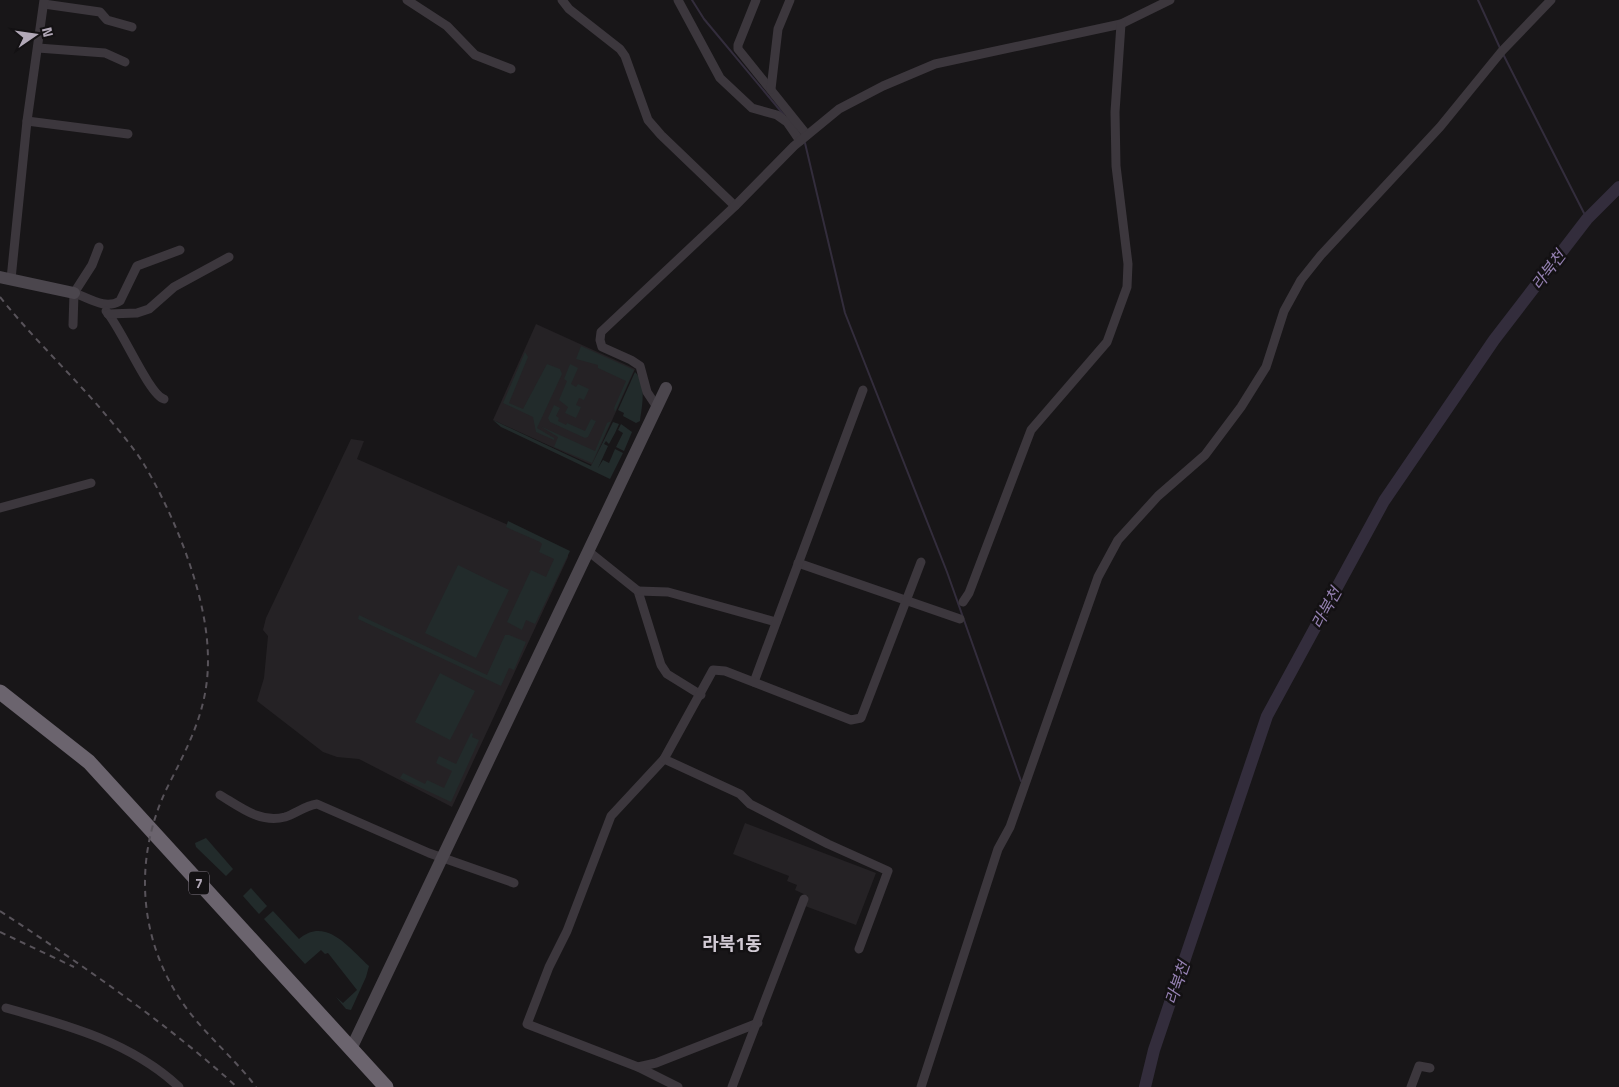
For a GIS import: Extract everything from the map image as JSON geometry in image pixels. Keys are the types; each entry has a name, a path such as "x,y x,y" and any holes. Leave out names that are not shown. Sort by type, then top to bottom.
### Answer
{"highway":[{"name":"7","path":"0,692 89,762 386,1087"}],"street":[{"path":"407,0 447,26 475,55 512,69"},
{"path":"562,0 569,9 620,49 625,56 648,120 661,135 735,206"},
{"path":"678,0 720,78 752,108 777,115 803,138"},
{"path":"756,0 738,49 771,90 803,138"},
{"path":"771,90 778,29 790,0"},
{"path":"657,407 647,392 640,366 602,347 600,340 601,332 735,206 803,138 840,109 883,86 935,64 1121,24 1170,0"},
{"path":"921,1087 998,849 1010,827 1098,577 1109,553 1134,520 1205,455 1231,422 1266,367 1284,311 1301,280 1321,255 1440,127 1502,51 1551,0"},
{"path":"132,27 107,20 100,12 44,2 6,278 74,293 99,304 114,304 120,301 137,266 180,250"},
{"path":"963,602 969,593 1030,430 1107,342 1127,288 1128,264 1116,166 1115,112 1121,24"},
{"path":"38,48 105,53 125,62"},
{"path":"27,121 128,134"},
{"path":"73,325 74,293 92,266 99,247"},
{"path":"108,314 137,313 148,309 174,287 230,257"},
{"path":"99,304 108,314 135,356 153,392 164,399"},
{"path":"351,1049 666,388"},
{"path":"754,682 863,390"},
{"path":"0,508 91,483"},
{"path":"588,551 638,591 661,664 667,674 701,695"},
{"path":"678,1087 638,1067 527,1024 549,967 567,931 612,816 664,759 701,695 713,670 726,671 851,720 861,718 921,562"},
{"path":"798,563 960,619"},
{"path":"638,591 668,592 776,622"},
{"path":"664,759 740,794 750,804 828,844 888,870 859,949"},
{"path":"220,795 260,817 272,819 286,816 304,806 317,804 441,857 514,883"},
{"path":"732,1087 804,899"},
{"path":"6,1008 56,1022 126,1048 179,1087"},
{"path":"638,1067 656,1063 758,1022"},
{"path":"1411,1087 1419,1066 1430,1068"}],"shaded area":[{"path":"536,324 635,369 592,465 493,420"},
{"path":"581,346 634,370 615,412 614,408 626,381 598,368 598,365 576,359"},
{"path":"525,352 528,357 509,403 523,409 547,364 560,369 562,374 537,428 554,438 554,440 536,432 533,417 503,403"},
{"path":"570,364 578,368 571,384 576,387 578,384 589,389 584,400 579,398 576,405 581,407 576,418 565,413 568,407 559,400 567,381 564,379"},
{"path":"635,372 639,377 643,395 640,421 636,423 623,416 624,413 618,410"},
{"path":"554,405 560,408 556,416 559,418 558,421 566,425 567,423 585,431 591,419 596,421 588,437 585,438 550,422 548,418"},
{"path":"493,420 591,466 613,422 619,424 609,444 606,441 604,444 608,446 598,468 603,460 609,463 615,449 623,453 610,479 501,427"},
{"path":"611,421 592,463 554,447 558,437 540,426 595,451 607,423"},
{"path":"621,424 632,432 624,451 616,447 623,433 618,430"},
{"path":"351,439 364,441 357,459 568,551 568,557 452,807 359,759 337,757 323,752 257,701 264,678 268,636 263,630 266,618"},
{"path":"508,521 570,551 535,624 526,620 522,630 507,622 531,570 546,577 554,559 539,552 542,544 540,542 506,527"},
{"path":"458,565 509,590 476,658 425,633"},
{"path":"359,615 487,675 505,635 526,642 514,670 509,668 501,686 358,619"},
{"path":"440,673 475,691 450,740 415,722"},
{"path":"471,733 473,734 472,737 479,740 451,802 400,778 403,773 425,784 427,780 444,788 452,771 436,763 439,756 456,764"},
{"path":"745,823 876,873 856,925 805,906 808,896 795,890 797,885 787,881 789,876 733,854"},
{"path":"206,838 233,869 226,876 196,847 195,843"},
{"path":"251,888 267,906 259,914 243,896"},
{"path":"273,911 299,939 309,933 319,931 328,933 345,943 369,966 351,1010 346,1009 336,997 343,1003 357,990 328,953 325,954 321,950 305,964 264,919"}],"waterway":[{"path":"692,0 704,19 784,115"},
{"path":"1478,0 1500,48"},
{"path":"1503,54 1587,219"},
{"path":"805,143 845,313 947,572 1021,781"},
{"name":"라북천","path":"1145,1087 1154,1050 1267,716 1384,501 1494,340 1587,219 1619,187"}],"railway":[{"path":"0,297 100,408 135,451 165,504 191,567 206,631 208,673 201,710 188,745 158,810 150,839 145,868 146,898 150,927 158,956 170,983 195,1019 256,1087"},
{"path":"0,911 122,994 181,1039 237,1087"},
{"path":"0,932 74,967"}],"district":[{"name":"라북1동","path":"732,944"}]}
